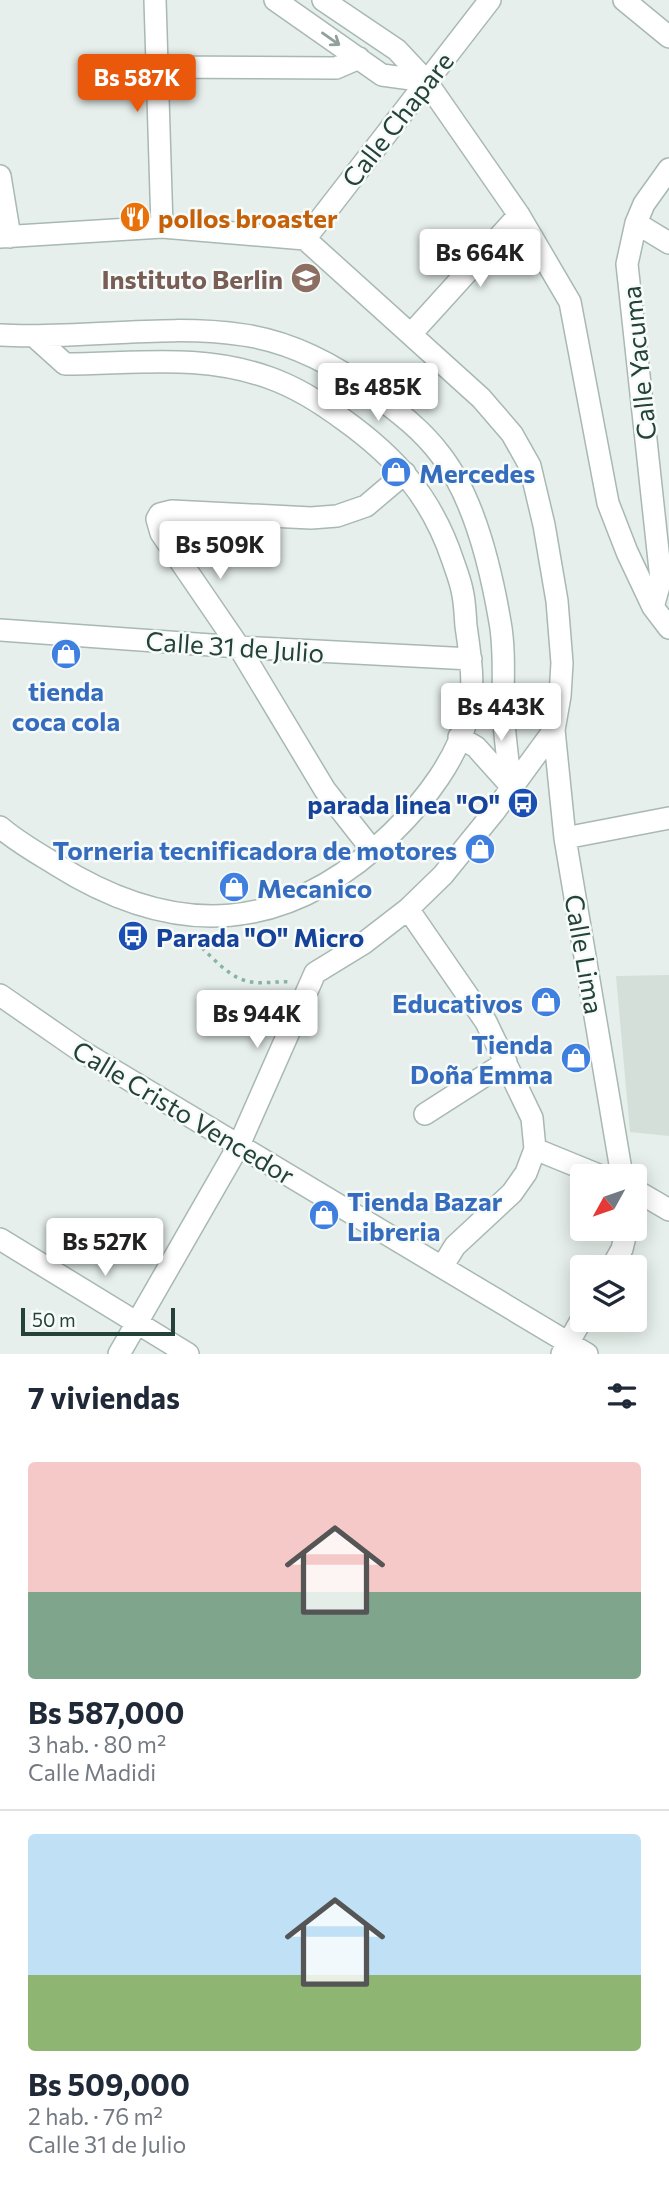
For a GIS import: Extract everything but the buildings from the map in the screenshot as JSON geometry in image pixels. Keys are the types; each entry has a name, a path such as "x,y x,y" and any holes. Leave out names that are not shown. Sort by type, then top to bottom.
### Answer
{"street":[{"path":"155,0 162,227"},
{"path":"275,0 382,75 426,81"},
{"path":"323,0 397,50 426,81 519,215 570,302 608,503 653,607 669,628"},
{"name":"Calle Chapare","path":"305,239 490,0"},
{"path":"624,0 669,37"},
{"path":"157,67 336,68 359,58"},
{"name":"Calle Yacuma","path":"653,607 661,579 627,264 636,223 644,204 669,169"},
{"path":"0,176 5,237 162,227 305,239 481,398 512,435 530,466 544,525 557,601 562,663 554,730 494,812 458,856 408,909 363,943 315,973 239,1144 119,1354"},
{"path":"411,334 519,215"},
{"path":"636,223 669,243"},
{"path":"0,335 35,337 194,331 246,335 302,350 354,379 411,422 441,455 464,495 483,551 501,624 504,722 512,786"},
{"path":"3,835 86,883 122,900 167,912 209,917 243,916 306,894 373,851 426,796 445,766 469,713 472,690 462,588 446,541 428,502 405,473 373,441 305,392 269,377 231,367 192,362 149,360 118,364 65,364 35,337"},
{"path":"373,851 325,790 239,647 161,533 157,519 160,514 172,511 311,518 337,516 366,506 405,473"},
{"name":"Calle 31 de Julio","path":"0,630 239,647 471,659"},
{"name":"Calle Lima","path":"554,730 565,838 620,1164"},
{"path":"459,737 476,747 512,786"},
{"path":"565,838 669,818"},
{"path":"408,909 486,1022 532,1118 535,1149 526,1173 512,1193 455,1246 442,1267"},
{"name":"Calle Cristo Vencedor","path":"0,995 78,1049 442,1267 565,1348 587,1354"},
{"path":"425,1114 506,1062"},
{"path":"535,1149 572,1164"},
{"path":"648,1198 669,1210"},
{"path":"0,1239 188,1354"},
{"path":"565,1348 574,1332"}],"path":[{"path":"202,948 241,980 253,983 274,981 310,984"}],"shaded area":[{"path":"669,975 669,1136 630,1132 616,976"}],"place":[{"name":"pollos broaster","path":"135,217"},
{"name":"Instituto Berlin","path":"306,278"},
{"name":"Mercedes","path":"396,472"},
{"name":"tienda coca cola","path":"66,654"},
{"name":"parada linea \"O\"","path":"523,803"},
{"name":"Torneria tecnificadora de motores","path":"480,849"},
{"name":"Mecanico","path":"234,887"},
{"name":"Parada \"O\" Micro","path":"133,936"},
{"name":"Educativos","path":"546,1002"},
{"name":"Tienda Doña Emma","path":"576,1058"},
{"name":"Tienda Bazar Libreria","path":"324,1215"}]}
